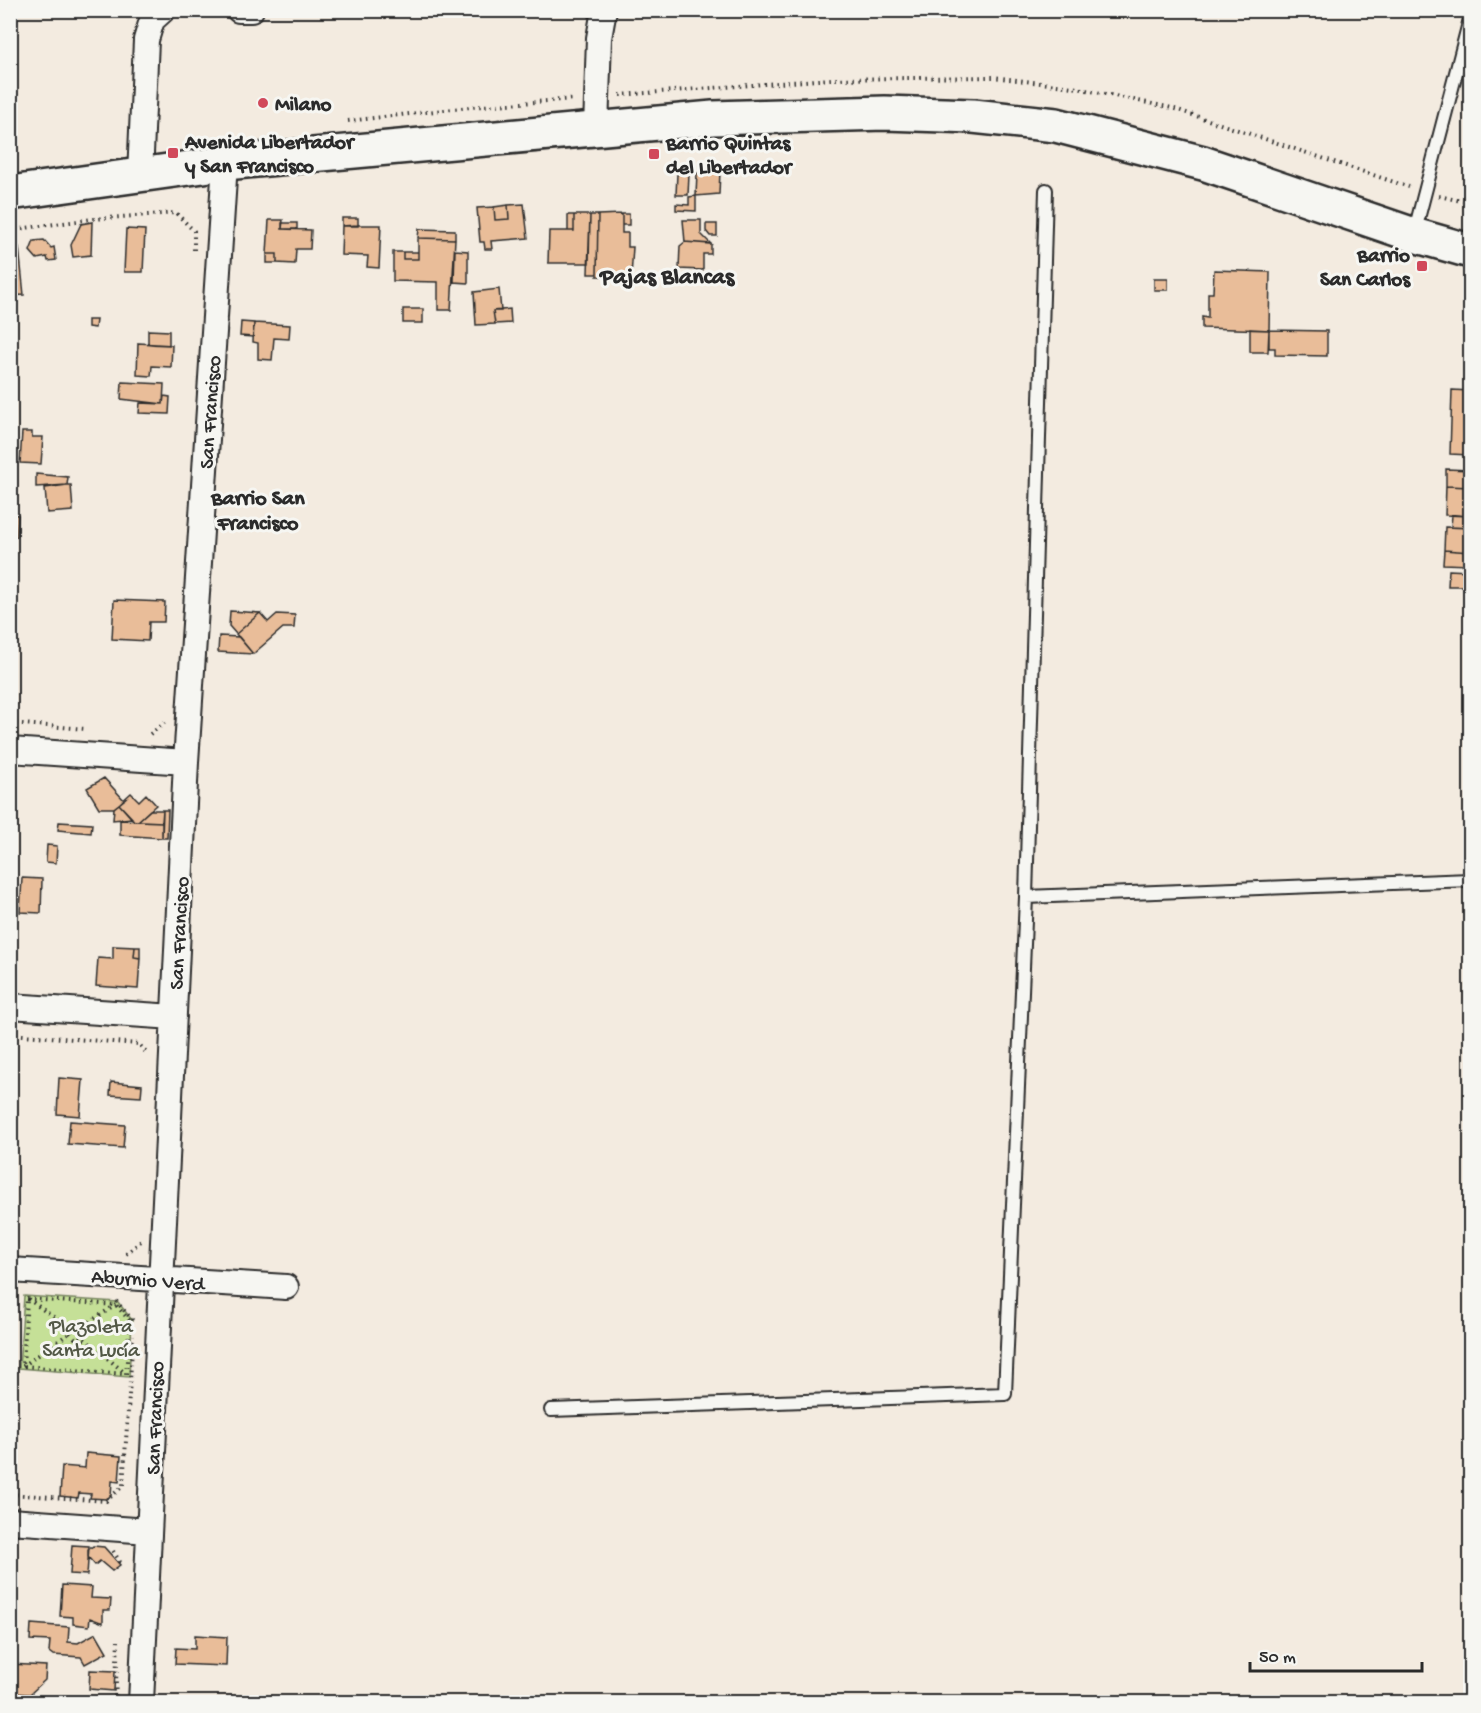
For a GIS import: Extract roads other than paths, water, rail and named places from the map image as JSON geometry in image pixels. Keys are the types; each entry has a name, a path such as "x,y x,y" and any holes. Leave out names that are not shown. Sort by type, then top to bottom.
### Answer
{"main road":[{"path":"10,193 225,163 713,118 885,113 973,116 1048,124 1203,163 1414,235 1470,251"}],"street":[{"path":"140,176 146,40 152,20 163,10"},
{"path":"596,129 599,38 604,10"},
{"name":"San Francisco","path":"141,1702 186,762 225,163"},
{"path":"10,750 186,762"},
{"path":"10,1006 174,1017"},
{"name":"Aburnio Verd","path":"10,1270 286,1287"},
{"path":"10,1521 150,1531"}],"lane":[{"path":"1414,235 1470,19"},
{"path":"551,1410 1005,1394 1026,897 1046,190"},
{"path":"1026,897 1470,880"}],"place":[{"name":"Milano","path":"263,103"},
{"name":"Avenida Libertador y San Francisco","path":"173,153"},
{"name":"Barrio Quintas del Libertador","path":"654,154"},
{"name":"Barrio San Carlos","path":"1422,266"}],"district":[{"name":"Pajas Blancas","path":"667,275"},
{"name":"Barrio San Francisco","path":"258,508"}],"park label":[{"name":"Plazoleta Santa Lucía","path":"91,1337"}]}
